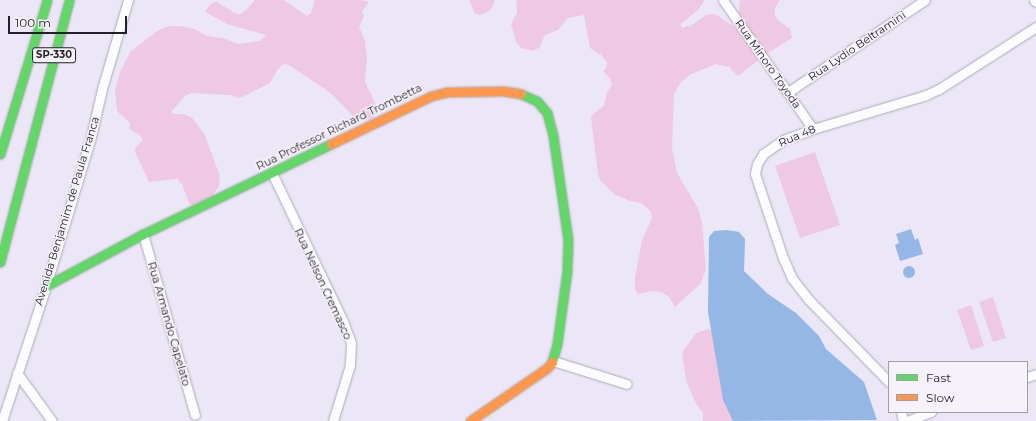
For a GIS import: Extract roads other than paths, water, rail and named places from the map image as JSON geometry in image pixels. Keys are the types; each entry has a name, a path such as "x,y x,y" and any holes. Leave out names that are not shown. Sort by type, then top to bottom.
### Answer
{"main road":[{"name":"SP-330","path":"0,154 47,0"},
{"name":"SP-330","path":"0,262 69,0"},
{"name":"Rua Professor Richard Trombetta","path":"46,286 144,234 412,105 439,94 447,92 503,91 524,94 537,101 544,107 547,113 553,136 568,240 567,271 553,360"},
{"path":"470,421 547,368 553,360"}],"street":[{"name":"Avenida Benjamim de Paula Franca","path":"2,421 46,286 91,137 102,89 128,0"},
{"name":"Rua Minoro Toyoda","path":"723,0 813,129"},
{"name":"Rua Lydio Beltramini","path":"788,92 925,0"},
{"name":"Rua 48","path":"888,381 809,300 792,278 783,258 755,174 757,164 768,150 783,140 813,129 926,95 939,89 1036,27"},
{"name":"Rua Nelson Cremasco","path":"272,173 343,321 351,343 350,365 333,421"},
{"name":"Rua Armando Capelato","path":"144,234 195,415"},
{"path":"553,360 627,384"},
{"path":"17,373 52,421"},
{"path":"907,421 926,416"}],"water":[{"path":"911,229 915,240 918,238 923,254 900,261 895,245 899,243 896,234"},
{"path":"727,230 739,232 745,239 744,271 768,294 796,313 819,336 826,349 864,382 877,420 733,421 723,400 708,312 709,237 714,231"},
{"path":"911,266 914,267 914,277 907,278 904,277 903,270 904,267"}]}
